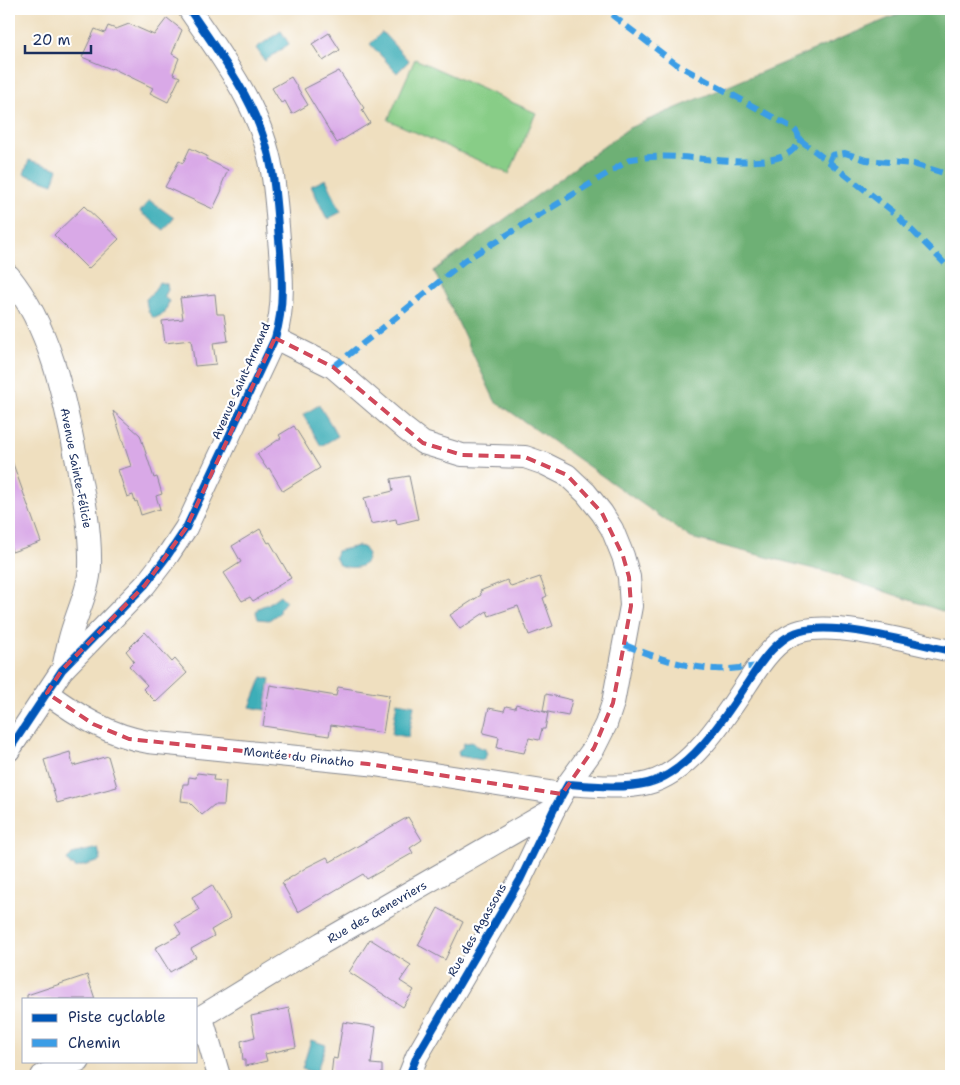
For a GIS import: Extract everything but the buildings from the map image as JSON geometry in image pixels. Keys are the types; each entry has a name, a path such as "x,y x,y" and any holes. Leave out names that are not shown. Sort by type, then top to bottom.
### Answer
{"street":[{"name":"Avenue Saint-Armand","path":"62,670 145,585 186,528 275,338 280,313 282,279 275,188 266,146 245,92 189,9"},
{"name":"Avenue Sainte-Félicie","path":"9,276 20,289 35,315 52,359 68,417 82,488 89,538 90,569 62,670"},
{"path":"275,338 333,367 423,443 462,455 525,457 545,464 566,475 586,493 612,529 624,556 629,577 631,606 613,703 606,724 594,748 561,796"},
{"name":"Montée du Pinatho","path":"47,693 93,724 129,739 368,764 561,796 648,783 666,777 699,749 775,647 788,636 800,631 828,629 856,632 951,651"},
{"path":"9,750 62,670"},
{"name":"Rue des Genevriers","path":"219,1076 199,1019 561,796"},
{"name":"Rue des Agassons","path":"409,1076 417,1056 520,880 561,796"},
{"path":"42,1076 77,1062"}],"highlighted area":[{"path":"275,338 333,367 423,443 462,455 525,457 567,475 602,513 623,556 629,577 631,606 613,703 594,748 562,794 368,764 129,739 93,724 47,693 62,670 145,585 186,528"}],"green space":[{"path":"911,9 951,9 951,614 830,573 691,538 495,401 434,271 629,128"},
{"path":"415,59 536,113 509,174 388,120"}],"water":[{"path":"281,31 289,44 265,61 256,48"},
{"path":"382,32 409,61 397,73 370,44"},
{"path":"29,160 58,169 53,184 24,174"},
{"path":"326,179 341,212 327,219 311,186"},
{"path":"149,200 174,218 164,230 140,212"},
{"path":"159,282 167,284 168,290 164,297 169,301 165,313 155,318 149,313 146,299 155,290"},
{"path":"319,405 338,436 321,446 303,415"},
{"path":"358,546 363,547 368,554 362,566 348,567 339,565 335,557 337,551"},
{"path":"280,595 286,601 279,610 279,613 269,620 258,619 256,612 258,608 268,604"},
{"path":"262,677 270,679 265,710 250,707"},
{"path":"397,702 414,705 408,737 392,734"},
{"path":"473,742 476,746 485,749 487,754 483,760 459,756 458,751 463,747 464,743"},
{"path":"98,848 101,861 75,868 67,860 72,854"},
{"path":"311,1040 326,1045 316,1073 302,1069"}],"marked path":[{"path":"333,367 464,261 631,159 666,157 723,161 760,161 777,158 789,153 797,144 799,139 793,128 676,64 604,9"},
{"path":"799,139 895,213 951,270"},
{"path":"829,162 832,155 845,153 866,160 913,164 951,175"},
{"path":"625,645 681,664 704,668 732,669 759,666"}],"cycle path":[{"path":"9,750 62,670 145,585 186,528 275,338 278,326 282,289 281,264 272,171 267,148 260,127 240,86 189,9"},
{"path":"409,1076 417,1056 520,880 568,784 629,786 648,783 664,777 695,753 709,737 768,654 787,637 801,631 817,629 855,631 951,651"}]}
